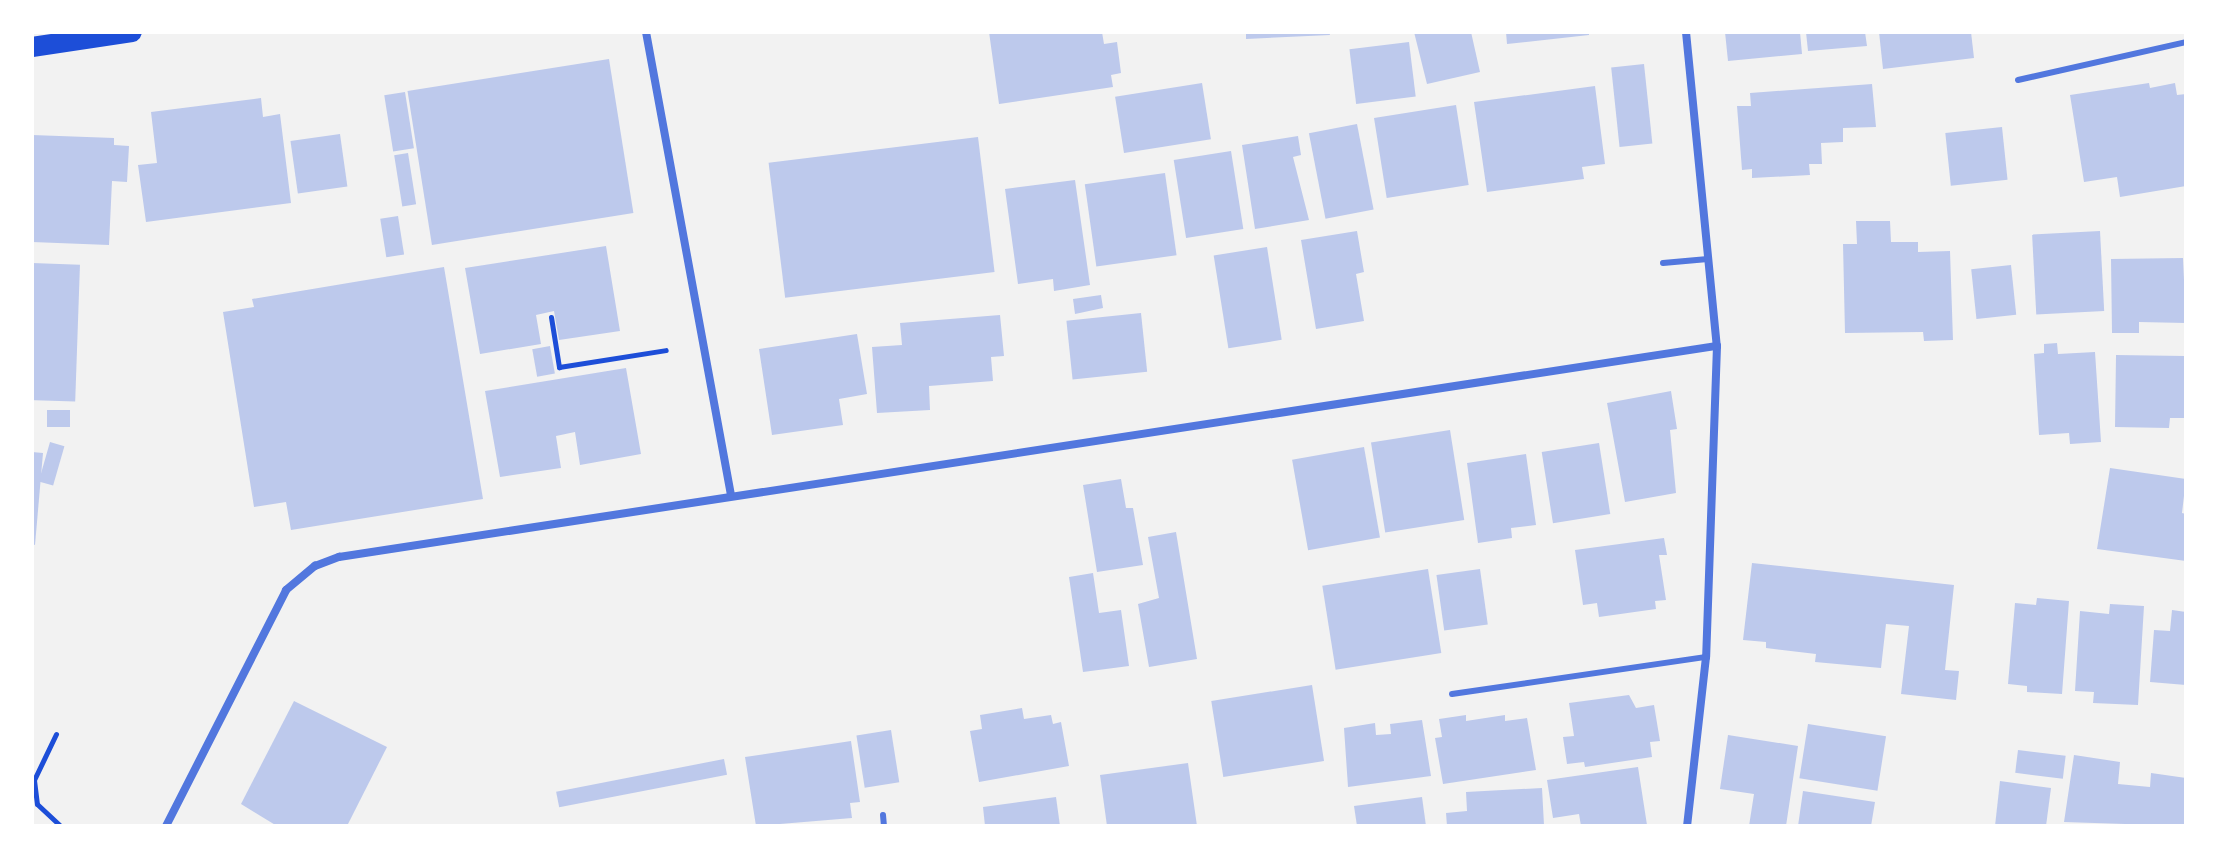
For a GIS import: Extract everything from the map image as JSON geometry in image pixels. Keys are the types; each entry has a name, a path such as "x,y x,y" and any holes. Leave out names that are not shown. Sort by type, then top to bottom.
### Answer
{"main road":[{"path":"32,47 132,32"}],"street":[{"path":"646,32 731,495"},
{"path":"1686,32 1717,346 1706,657 1687,826"},
{"path":"166,826 282,598 315,566 339,557 1717,346"}],"lane":[{"path":"2018,80 2186,42"},
{"path":"1663,263 1708,259"},
{"path":"1452,694 1706,657"},
{"path":"883,815 884,826"}],"path":[{"path":"551,317 559,367 703,344"},
{"path":"56,734 34,780 37,804 61,826"}],"building":[{"path":"989,32 1102,32 1104,44 1117,42 1121,73 1111,75 1113,87 999,104"},
{"path":"1246,32 1329,32 1330,35 1246,39"},
{"path":"1414,32 1471,32 1480,72 1427,84"},
{"path":"1506,32 1589,32 1589,35 1507,44"},
{"path":"1725,32 1800,32 1802,54 1728,61"},
{"path":"1806,32 1865,32 1867,46 1808,51"},
{"path":"1879,32 1971,32 1974,58 1883,69"},
{"path":"1409,42 1416,97 1356,104 1349,49"},
{"path":"609,59 633,213 432,245 408,91"},
{"path":"1644,64 1652,144 1620,147 1611,67"},
{"path":"1202,83 1211,139 1124,153 1115,97"},
{"path":"2149,83 2150,88 2175,83 2177,95 2186,94 2186,186 2120,197 2117,177 2084,182 2070,95"},
{"path":"1872,84 1876,127 1843,128 1843,142 1821,143 1822,164 1809,164 1810,175 1752,178 1752,169 1742,170 1737,106 1751,106 1750,93"},
{"path":"1595,86 1605,164 1582,167 1584,179 1487,192 1474,102"},
{"path":"405,92 414,148 393,152 384,95"},
{"path":"261,98 263,117 280,114 291,203 146,222 138,165 157,163 151,112"},
{"path":"1456,105 1469,185 1387,198 1374,118"},
{"path":"1357,124 1374,209 1326,219 1309,133"},
{"path":"2002,127 2008,180 1951,186 1945,133"},
{"path":"340,134 347,186 298,193 290,141"},
{"path":"32,135 114,138 114,145 129,146 127,182 112,181 109,245 32,242"},
{"path":"1298,136 1301,155 1293,157 1309,220 1255,229 1242,145"},
{"path":"978,137 995,272 785,298 769,163"},
{"path":"1231,151 1243,229 1186,238 1174,160"},
{"path":"408,153 416,204 402,207 394,155"},
{"path":"1165,173 1177,255 1096,266 1085,184"},
{"path":"1075,180 1090,285 1054,291 1053,279 1018,284 1005,189"},
{"path":"398,216 404,255 386,257 380,219"},
{"path":"1856,221 1890,221 1891,242 1918,242 1918,252 1950,251 1953,340 1924,341 1923,332 1845,333 1843,244 1857,244"},
{"path":"1357,231 1364,272 1356,274 1364,321 1316,329 1301,240"},
{"path":"2100,231 2104,311 2036,314 2032,235"},
{"path":"606,246 620,331 559,340 554,311 536,315 541,344 480,354 465,268"},
{"path":"1267,247 1282,340 1228,348 1214,255"},
{"path":"2183,258 2186,323 2139,322 2139,333 2112,333 2111,259"},
{"path":"32,263 80,265 75,402 32,400"},
{"path":"2011,265 2016,315 1976,319 1971,269"},
{"path":"444,267 483,499 291,530 286,502 254,507 223,312 254,307 252,299"},
{"path":"1101,295 1103,308 1075,314 1073,299"},
{"path":"1141,313 1147,372 1073,380 1066,321"},
{"path":"1000,315 1004,356 991,357 993,381 929,386 930,410 877,413 872,347 902,345 900,323"},
{"path":"857,334 867,394 839,399 843,425 772,435 759,349"},
{"path":"2057,343 2058,354 2095,352 2101,442 2070,444 2069,433 2039,435 2034,354 2044,353 2044,344"},
{"path":"550,346 555,374 537,377 532,349"},
{"path":"2116,355 2185,356 2186,418 2170,418 2169,428 2115,427"},
{"path":"626,368 641,454 580,465 575,432 556,436 561,468 500,477 485,391"},
{"path":"1671,391 1677,429 1670,430 1676,493 1625,502 1607,403"},
{"path":"47,410 70,410 70,427 47,427"},
{"path":"1450,430 1464,520 1385,532 1371,443"},
{"path":"50,442 64,446 53,486 39,481"},
{"path":"1599,443 1610,514 1553,523 1542,452"},
{"path":"1364,447 1380,538 1308,550 1292,460"},
{"path":"32,452 43,453 35,545 32,544"},
{"path":"1526,454 1536,525 1511,528 1512,538 1478,543 1467,463"},
{"path":"2110,468 2186,479 2182,513 2186,514 2186,561 2097,549"},
{"path":"1121,479 1126,508 1133,508 1143,565 1097,572 1083,485"},
{"path":"1176,532 1197,659 1149,667 1138,604 1159,598 1148,537"},
{"path":"1664,538 1667,555 1659,555 1666,600 1655,601 1656,609 1599,617 1597,603 1583,605 1575,550"},
{"path":"1752,563 1954,585 1945,670 1959,671 1956,700 1901,694 1909,626 1886,624 1881,668 1815,662 1816,654 1766,648 1766,642 1743,640"},
{"path":"1428,569 1441,653 1336,670 1322,586"},
{"path":"1480,569 1488,624 1444,631 1436,575"},
{"path":"1093,573 1099,613 1121,610 1129,666 1083,672 1069,577"},
{"path":"2037,598 2069,601 2062,694 2027,692 2027,686 2008,684 2015,603 2036,605"},
{"path":"2110,604 2144,606 2138,705 2093,703 2094,692 2075,691 2080,611 2109,614"},
{"path":"2172,610 2186,612 2186,685 2150,682 2154,630 2170,631"},
{"path":"1312,685 1324,761 1223,777 1211,701"},
{"path":"1629,695 1636,708 1654,705 1660,741 1650,742 1652,757 1585,767 1584,762 1567,764 1563,737 1574,736 1569,703"},
{"path":"294,701 387,747 347,826 277,826 241,804"},
{"path":"1022,708 1024,719 1051,715 1053,724 1061,722 1069,766 979,782 970,731 982,729 980,715"},
{"path":"1466,715 1466,721 1505,715 1505,721 1527,718 1536,770 1443,784 1435,738 1442,737 1439,719"},
{"path":"1422,720 1431,776 1348,787 1344,728 1375,723 1376,735 1391,734 1390,724"},
{"path":"1808,724 1886,736 1877,791 1799,778"},
{"path":"891,730 899,782 865,788 856,735"},
{"path":"1728,735 1798,746 1786,826 1749,826 1754,794 1720,789"},
{"path":"851,741 860,802 850,803 852,818 756,826 745,757"},
{"path":"2018,750 2066,756 2063,779 2015,773"},
{"path":"2074,755 2120,762 2118,784 2150,787 2151,773 2186,778 2186,826 2064,822"},
{"path":"724,759 727,775 559,807 556,792"},
{"path":"1188,763 1197,826 1107,826 1100,775"},
{"path":"1638,767 1647,825 1581,826 1579,814 1553,818 1547,780"},
{"path":"2000,781 2051,788 2046,826 1995,826"},
{"path":"1542,788 1544,825 1447,826 1446,813 1467,811 1466,792"},
{"path":"1803,791 1875,802 1871,826 1798,826"},
{"path":"1056,797 1060,826 985,826 983,807"},
{"path":"1422,797 1426,826 1357,826 1354,806"}]}
